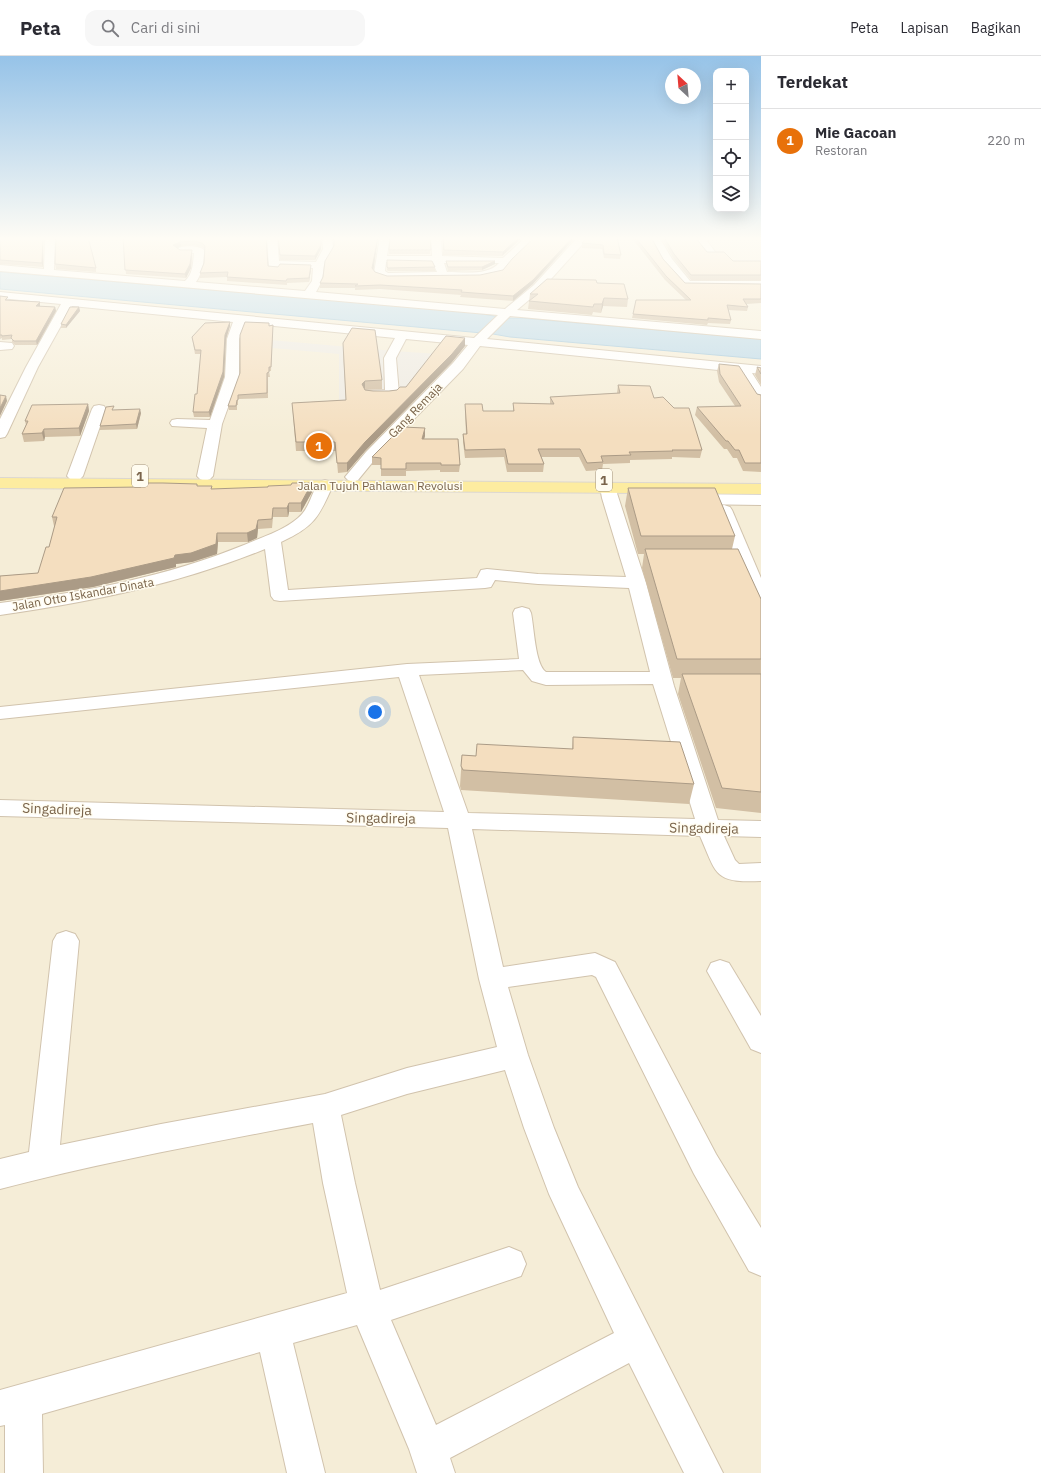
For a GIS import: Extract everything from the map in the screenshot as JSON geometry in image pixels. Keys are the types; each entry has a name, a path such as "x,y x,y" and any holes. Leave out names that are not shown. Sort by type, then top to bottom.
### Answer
{"main road":[{"name":"Jalan Tujuh Pahlawan Revolusi","path":"0,475 761,481"},
{"name":"Jalan Tujuh Pahlawan Revolusi","path":"0,483 324,485 609,493"},
{"path":"719,494 761,489"}],"street":[{"path":"0,434 32,367 67,303"},
{"path":"79,303 402,335 482,338 761,370"},
{"path":"468,303 506,315 761,335"},
{"name":"Gang Remaja","path":"353,477 371,455 458,366 482,338 520,303"},
{"path":"205,476 215,424 232,377 233,340 240,320"},
{"path":"370,394 392,394 390,358 402,335"},
{"path":"742,368 761,398"},
{"path":"75,476 99,409"},
{"path":"177,423 215,424"},
{"name":"Jalan Otto Iskandar Dinata","path":"0,609 111,591 183,574 209,566 284,534 308,518 313,511 324,485"},
{"path":"761,500 719,494 609,493 638,561 637,583 663,682 709,828 725,865 731,871 761,872"},
{"path":"719,494 744,561 761,597"},
{"path":"272,539 280,596 485,583 488,574 538,579 637,583"},
{"path":"724,561 744,561"},
{"path":"522,613 531,664 534,672 539,677 546,680 663,682 686,686"},
{"path":"0,713 407,670 531,664"},
{"path":"407,670 458,819 492,979 514,1055 565,1194 704,1473"},
{"name":"Singadireja","path":"0,808 347,818 458,819 761,829"},
{"path":"43,1163 66,941"},
{"path":"492,979 595,964 606,970 705,1164 761,1259"},
{"path":"720,970 761,1041"},
{"path":"0,1174 43,1163 161,1138 325,1107 407,1081 514,1055"},
{"path":"325,1107 339,1183 368,1312 374,1322 432,1461 637,1340"},
{"path":"24,1473 12,1405 244,1338 273,1332 358,1307 368,1312 509,1264"},
{"path":"273,1332 306,1473"}],"shaded area":[{"path":"0,303 761,303 761,1473 0,1473"},
{"path":"259,339 438,354 398,407 339,408 339,354 261,347"}],"water":[{"path":"155,303 366,303 470,312 506,318 521,318 761,339 761,359 510,337 493,334"}],"building":[{"path":"0,303 39,303 36,306 55,307 36,341 14,341 11,338 12,335 0,335"},
{"path":"552,303 602,303 594,304 593,307"},
{"path":"635,303 746,303 748,307 727,305 731,320 708,318 708,320 633,314"},
{"path":"70,307 79,307 66,325 61,324"},
{"path":"230,322 225,335 223,372 209,412 193,412 195,394 197,394 201,350 195,350 192,337 205,323"},
{"path":"245,322 269,323 269,326 273,325 271,367 269,367 269,372 267,373 267,393 238,395 236,406 228,406 240,373 240,335"},
{"path":"352,328 375,330 382,380 365,381 362,384 365,390 373,391 389,391 397,390 400,387 406,387 446,336 465,338 452,354 365,442 347,463 337,463 335,442 296,442 292,403 346,400 343,343"},
{"path":"719,364 739,366 757,394 761,395 761,463 745,463 739,450 735,450 728,441 726,441 697,407 741,406 720,374"},
{"path":"757,367 761,368 761,374"},
{"path":"618,385 650,386 654,398 663,397 674,408 689,408 702,450 629,452 631,455 601,456 603,462 587,463 580,449 538,449 544,464 508,464 505,449 465,450 463,434 467,434 465,404 482,404 483,411 514,411 513,403 554,404 550,397 620,393"},
{"path":"0,395 6,396 0,408"},
{"path":"88,404 79,428 44,429 42,433 22,434 28,421 25,421 32,405"},
{"path":"114,406 112,410 140,409 136,424 100,426 106,407"},
{"path":"402,427 425,428 422,439 458,439 460,465 441,465 441,463 406,463 406,469 381,469 381,458 372,457"},
{"path":"142,483 197,484 197,486 212,486 211,489 268,487 291,485 292,483 312,483 301,503 289,503 287,508 273,508 272,519 258,520 256,529 247,533 217,533 216,544 191,553 175,555 174,558 91,577 0,591 0,576 38,573 46,547 49,547 57,517 52,517 64,488 141,487"},
{"path":"628,488 715,488 735,536 641,536"},
{"path":"645,549 738,549 761,599 761,659 677,659"},
{"path":"682,674 761,674 761,792 722,788"},
{"path":"573,737 680,742 694,784 463,770 461,766 462,755 476,756 477,744 573,749"}],"place":[{"name":"Mie Gacoan","path":"319,446"}]}
